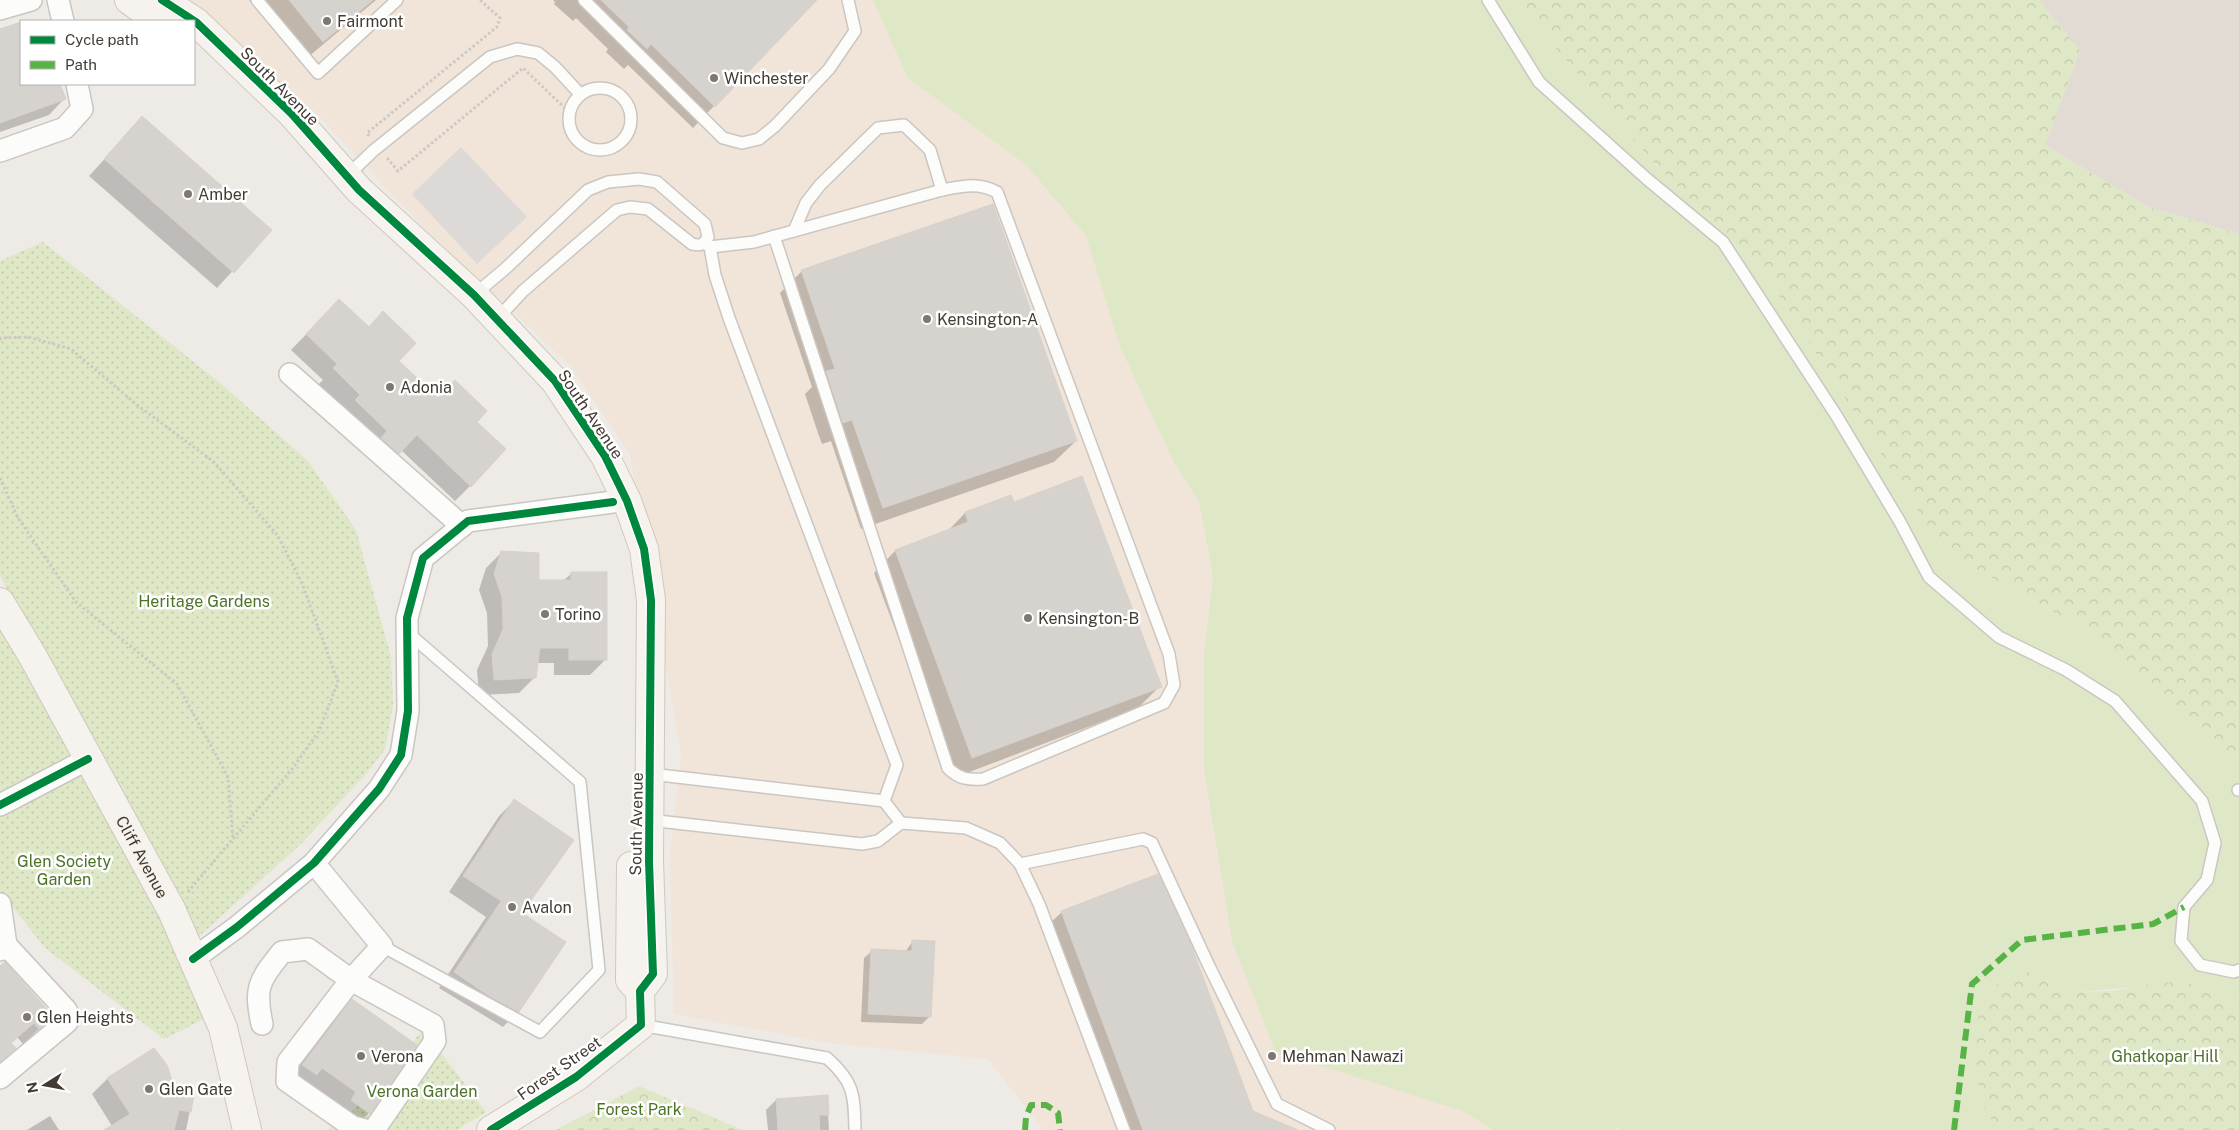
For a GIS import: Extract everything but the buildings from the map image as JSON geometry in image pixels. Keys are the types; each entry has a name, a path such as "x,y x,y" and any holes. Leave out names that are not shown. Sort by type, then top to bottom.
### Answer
{"street":[{"path":"0,9 32,0"},
{"path":"58,0 63,20"},
{"path":"129,0 157,20"},
{"name":"South Avenue","path":"162,0 193,20"},
{"name":"South Avenue","path":"195,21 292,114 346,178 474,295 555,381 605,456 627,501 644,549 651,600 651,774 649,820 653,974 640,991"},
{"path":"195,48 221,67 329,178 434,272 538,380 603,478 634,558 639,659 632,804 630,980 640,991 641,1025"},
{"path":"0,151 65,128 82,110 77,85"},
{"path":"290,374 462,526"},
{"path":"193,959 237,927 314,863 379,789 401,755 408,711 407,618 423,558 468,522 612,502"},
{"name":"Cliff Avenue","path":"0,602 32,654 172,910 223,1028 247,1130"},
{"path":"0,805 88,759"},
{"path":"314,863 382,946 351,980 288,1062 287,1082 353,1127 365,1130"},
{"path":"0,904 3,947 66,1010 69,1017 67,1022 0,1078"},
{"path":"262,1024 256,998 263,976 282,952 308,949 351,980 433,1025 435,1041 374,1130"},
{"name":"Forest Street","path":"491,1130 576,1077 641,1025"}],"lane":[{"path":"256,0 318,73 397,0"},
{"path":"584,0 723,138 742,143 759,139 775,126 829,69 855,31 848,0"},
{"path":"1488,0 1539,82 1647,179 1723,242 1836,414 1900,522 1929,577 1999,637 2066,670 2115,702 2202,801 2215,843 2207,880 2184,907 2181,941 2200,965 2234,972 2239,970"},
{"path":"346,178 373,151 490,57 517,49 538,53 555,67 580,94"},
{"path":"589,89 609,89 618,93 625,100 632,119 630,129 618,146 608,150 597,151 587,148 575,138 569,123 569,112 573,102 580,94 589,89"},
{"path":"794,232 806,203 820,185 878,128 904,125 930,150 942,190"},
{"path":"474,295 506,268 588,190 608,182 639,180 657,182 705,224 708,237 707,245 729,318 896,765 884,801"},
{"path":"497,319 523,291 617,210 630,207 648,210 692,244 700,246 754,242 774,236 794,232 942,190 974,184 986,186 996,192 1165,645 1174,685 1164,703 983,779 967,780 954,774 948,768 774,236"},
{"path":"382,946 540,1032 599,970 580,782 407,632"},
{"path":"651,774 884,801 901,824"},
{"path":"649,820 862,844 878,841 901,824 966,828 1000,842 1020,864 1040,904 1124,1130"},
{"path":"1020,864 1143,838 1152,843 1208,964 1278,1104 1329,1130"},
{"path":"641,1025 827,1058 844,1073 854,1095 855,1130"}],"path":[{"path":"480,0 500,18 497,27"},
{"path":"0,340 1,338 28,337 71,349 137,405 214,462 278,536 302,583 338,682 319,731 292,769 233,841 172,910"},
{"path":"0,478 18,518 76,602 177,684 228,777 233,841"}],"shaded area":[{"path":"185,0 873,0 907,77 1027,166 1086,236 1119,344 1173,461 1199,502 1213,576 1204,653 1204,770 1232,941 1465,1112 1493,1130 1043,1130 988,1059 829,1043 674,1014 670,856 681,756 630,454 569,365 423,227 317,114"},
{"path":"2039,0 2239,0 2239,234 2148,207 2045,145 2080,50"},
{"path":"461,147 527,217 477,264 412,194"}],"green space":[{"path":"873,0 1515,0 1652,161 1766,275 1906,493 1947,553 2086,630 2205,729 2230,754 2239,757 2239,997 2216,998 2188,982 2080,992 2013,975 1999,982 1980,1006 1991,1118 2021,1130 1619,1130 1619,1127 1615,1130 1493,1130 1465,1112 1275,1051 1232,941 1204,770 1204,653 1213,576 1199,502 1173,461 1119,344 1086,236 1027,166 907,77"},
{"path":"1515,0 2039,0 2080,50 2045,145 2148,207 2239,234 2239,757 2230,754 2205,729 2086,630 1947,553 1906,493 1766,275 1652,161"},
{"name":"Heritage Gardens","path":"43,242 219,382 308,461 356,530 391,657 393,706 385,749 366,774 301,844 195,940 41,646 0,576 0,261"},
{"name":"Glen Society Garden","path":"0,626 161,917 208,1017 164,1039 45,948 0,891"},
{"name":"Ghatkopar Hill","path":"2028,972 2055,984 2080,992 2111,991 2158,983 2188,982 2216,998 2239,997 2239,1130 2021,1130 1991,1119 1983,1105 1973,1057 1980,1006 1999,982 2013,975"},
{"name":"Verona Garden","path":"423,1029 486,1112 457,1130 327,1130 372,1095"},
{"name":"Forest Park","path":"639,1086 743,1130 556,1130"}],"marked path":[{"path":"1954,1130 1972,984 2022,940 2153,924 2184,907"},
{"path":"1025,1130 1026,1117 1031,1105 1046,1105 1058,1113 1060,1130"}],"cycle path":[{"path":"162,0 193,20"},
{"path":"195,21 292,114 359,190 474,295 555,381 605,456 627,501 644,549 651,600 649,861 653,974 640,991 641,1025 576,1077 491,1130"},
{"path":"193,959 237,927 314,863 379,789 401,755 408,711 407,618 423,558 468,521 613,502"},
{"path":"0,805 88,759"}],"place":[{"name":"Fairmont","path":"327,21"},
{"name":"Winchester","path":"714,78"},
{"name":"Amber","path":"188,194"},
{"name":"Kensington-A","path":"927,319"},
{"name":"Adonia","path":"390,387"},
{"name":"Torino","path":"545,614"},
{"name":"Kensington-B","path":"1028,618"},
{"name":"Avalon","path":"512,907"},
{"name":"Glen Heights","path":"27,1017"},
{"name":"Verona","path":"361,1056"},
{"name":"Mehman Nawazi","path":"1272,1056"},
{"name":"Glen Gate","path":"149,1089"}]}
